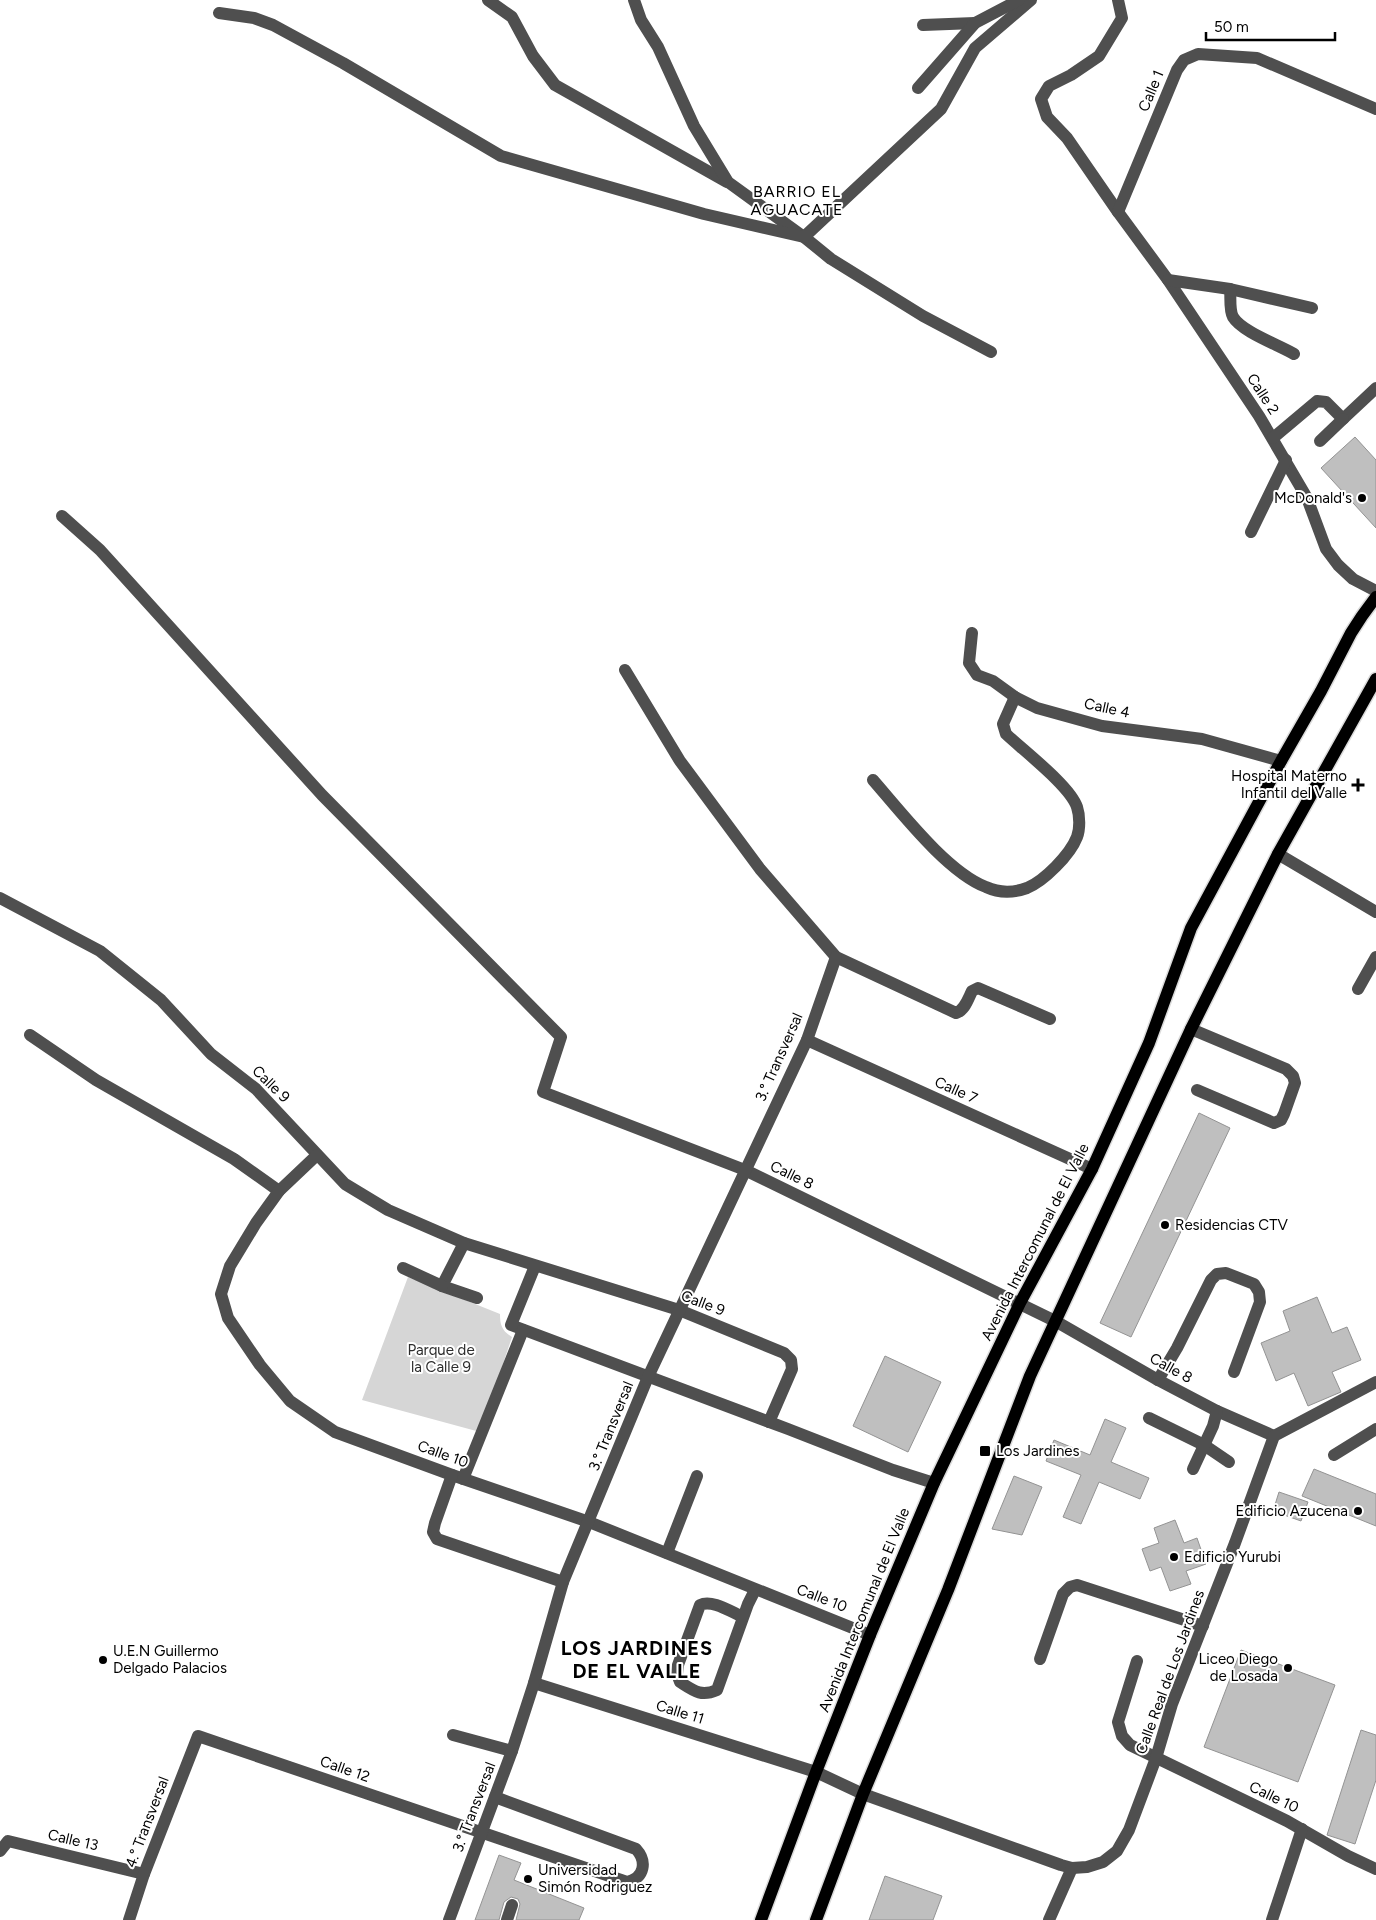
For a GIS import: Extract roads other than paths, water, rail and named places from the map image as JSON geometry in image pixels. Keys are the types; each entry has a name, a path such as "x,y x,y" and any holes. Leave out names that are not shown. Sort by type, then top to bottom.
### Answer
{"main road":[{"name":"Avenida Intercomunal de El Valle","path":"762,1920 816,1772 870,1635 934,1483 1020,1303 1092,1169 1149,1043 1191,928 1281,760 1322,691 1355,627 1376,597"},
{"path":"816,1920 864,1794 948,1590 1030,1376 1057,1322 1192,1030 1278,854 1376,679"}],"street":[{"path":"488,0 512,16 534,56 555,85 728,182 831,259 914,310 991,352"},
{"path":"634,0 641,20 658,47 694,126 728,182"},
{"path":"918,88 976,23 1019,0"},
{"path":"804,237 941,109 975,48 1031,0"},
{"name":"Calle 2","path":"1118,0 1122,18 1099,56 1071,75 1050,86 1041,99 1047,117 1067,138 1168,280 1273,438 1307,498 1330,554 1353,580 1376,591"},
{"path":"219,13 254,18 273,25 343,63 501,156 704,214 804,237"},
{"path":"923,25 976,23"},
{"name":"Calle 1","path":"1118,212 1177,70 1184,60 1198,54 1257,58 1376,108"},
{"path":"1168,280 1230,289 1312,308"},
{"path":"1230,289 1232,316 1246,328 1294,354"},
{"path":"1320,441 1376,388"},
{"path":"1273,438 1316,401 1326,402 1343,419"},
{"path":"1251,532 1286,460"},
{"name":"Calle 8","path":"62,516 100,550 322,795 560,1037 543,1092 745,1170 1020,1303 1217,1411 1274,1436"},
{"name":"Calle 4","path":"972,633 969,663 977,675 993,681 1015,697 1037,708 1102,726 1202,739 1281,760"},
{"path":"625,670 680,761 760,870 836,957 956,1013 964,1006 972,991 978,988 1050,1019"},
{"path":"873,780 935,849 970,879 986,888 1000,891 1010,892 1028,888 1063,859 1077,838 1079,818 1077,807 1069,791 1006,734 1003,724 1015,697"},
{"path":"1278,854 1376,912"},
{"name":"Calle 9","path":"0,898 100,952 161,1000 211,1054 256,1089 345,1184 388,1210 464,1243 679,1310 784,1353 791,1360 792,1369 769,1422"},
{"name":"3.° Transversal","path":"449,1920 512,1751 563,1582 648,1377 807,1040 836,957"},
{"path":"1358,989 1376,957"},
{"path":"1192,1030 1286,1069 1293,1076 1295,1083 1281,1120 1274,1123 1197,1090"},
{"path":"30,1035 96,1080 234,1158 279,1191"},
{"name":"Calle 7","path":"807,1040 1092,1169"},
{"name":"Calle 10","path":"317,1155 279,1191 256,1223 230,1266 221,1294 228,1318 260,1365 290,1401 335,1432 589,1522 870,1635"},
{"path":"442,1286 464,1243"},
{"path":"535,1266 511,1325 893,1470 934,1483"},
{"path":"403,1268 442,1286 478,1298"},
{"path":"1158,1380 1177,1348 1210,1280 1217,1274 1226,1273 1254,1284 1259,1292 1260,1302 1234,1372"},
{"path":"523,1330 458,1477 435,1523 433,1532 437,1539 563,1582"},
{"path":"1274,1436 1376,1382"},
{"path":"1193,1469 1213,1426 1217,1411"},
{"path":"1149,1418 1204,1445 1229,1462"},
{"path":"1334,1455 1376,1429"},
{"name":"Calle Real de Los Jardines","path":"1072,1868 1086,1867 1103,1862 1117,1851 1128,1830 1156,1758 1172,1704 1274,1436"},
{"path":"667,1553 697,1476"},
{"path":"1040,1660 1063,1594 1070,1587 1077,1586 1203,1626"},
{"path":"743,1616 713,1604 705,1603 700,1605 678,1665 677,1674 680,1682 697,1693 708,1694 717,1690 743,1616 755,1590"},
{"name":"Calle 10","path":"1137,1661 1118,1722 1119,1730 1130,1746 1302,1828 1348,1856 1376,1869"},
{"name":"Calle 11","path":"534,1683 816,1772 864,1794"},
{"path":"452,1735 512,1751"},
{"name":"Calle 12","path":"198,1736 627,1882 639,1876 643,1862 642,1855 636,1849 495,1797"},
{"name":"4.° Transversal","path":"129,1920 144,1874 198,1736"},
{"path":"864,1794 1072,1868 1049,1920"},
{"path":"1272,1920 1302,1828"},
{"name":"Calle 13","path":"0,1851 8,1841 144,1874"},
{"path":"507,1920 512,1905"}],"place":[{"name":"McDonald's","path":"1362,498"},
{"name":"Hospital Materno Infantil del Valle","path":"1358,785"},
{"name":"Residencias CTV","path":"1165,1225"},
{"name":"Los Jardines","path":"985,1451"},
{"name":"Edificio Azucena","path":"1358,1511"},
{"name":"Edificio Yurubi","path":"1174,1557"},
{"name":"U.E.N Guillermo Delgado Palacios","path":"103,1660"},
{"name":"Liceo Diego de Losada","path":"1288,1668"},
{"name":"Universidad Simón Rodriguez","path":"528,1879"}],"district":[{"name":"BARRIO EL AGUACATE","path":"797,200"},
{"name":"LOS JARDINES DE EL VALLE","path":"637,1660"}],"park label":[{"name":"Parque de la Calle 9","path":"441,1358"}]}
